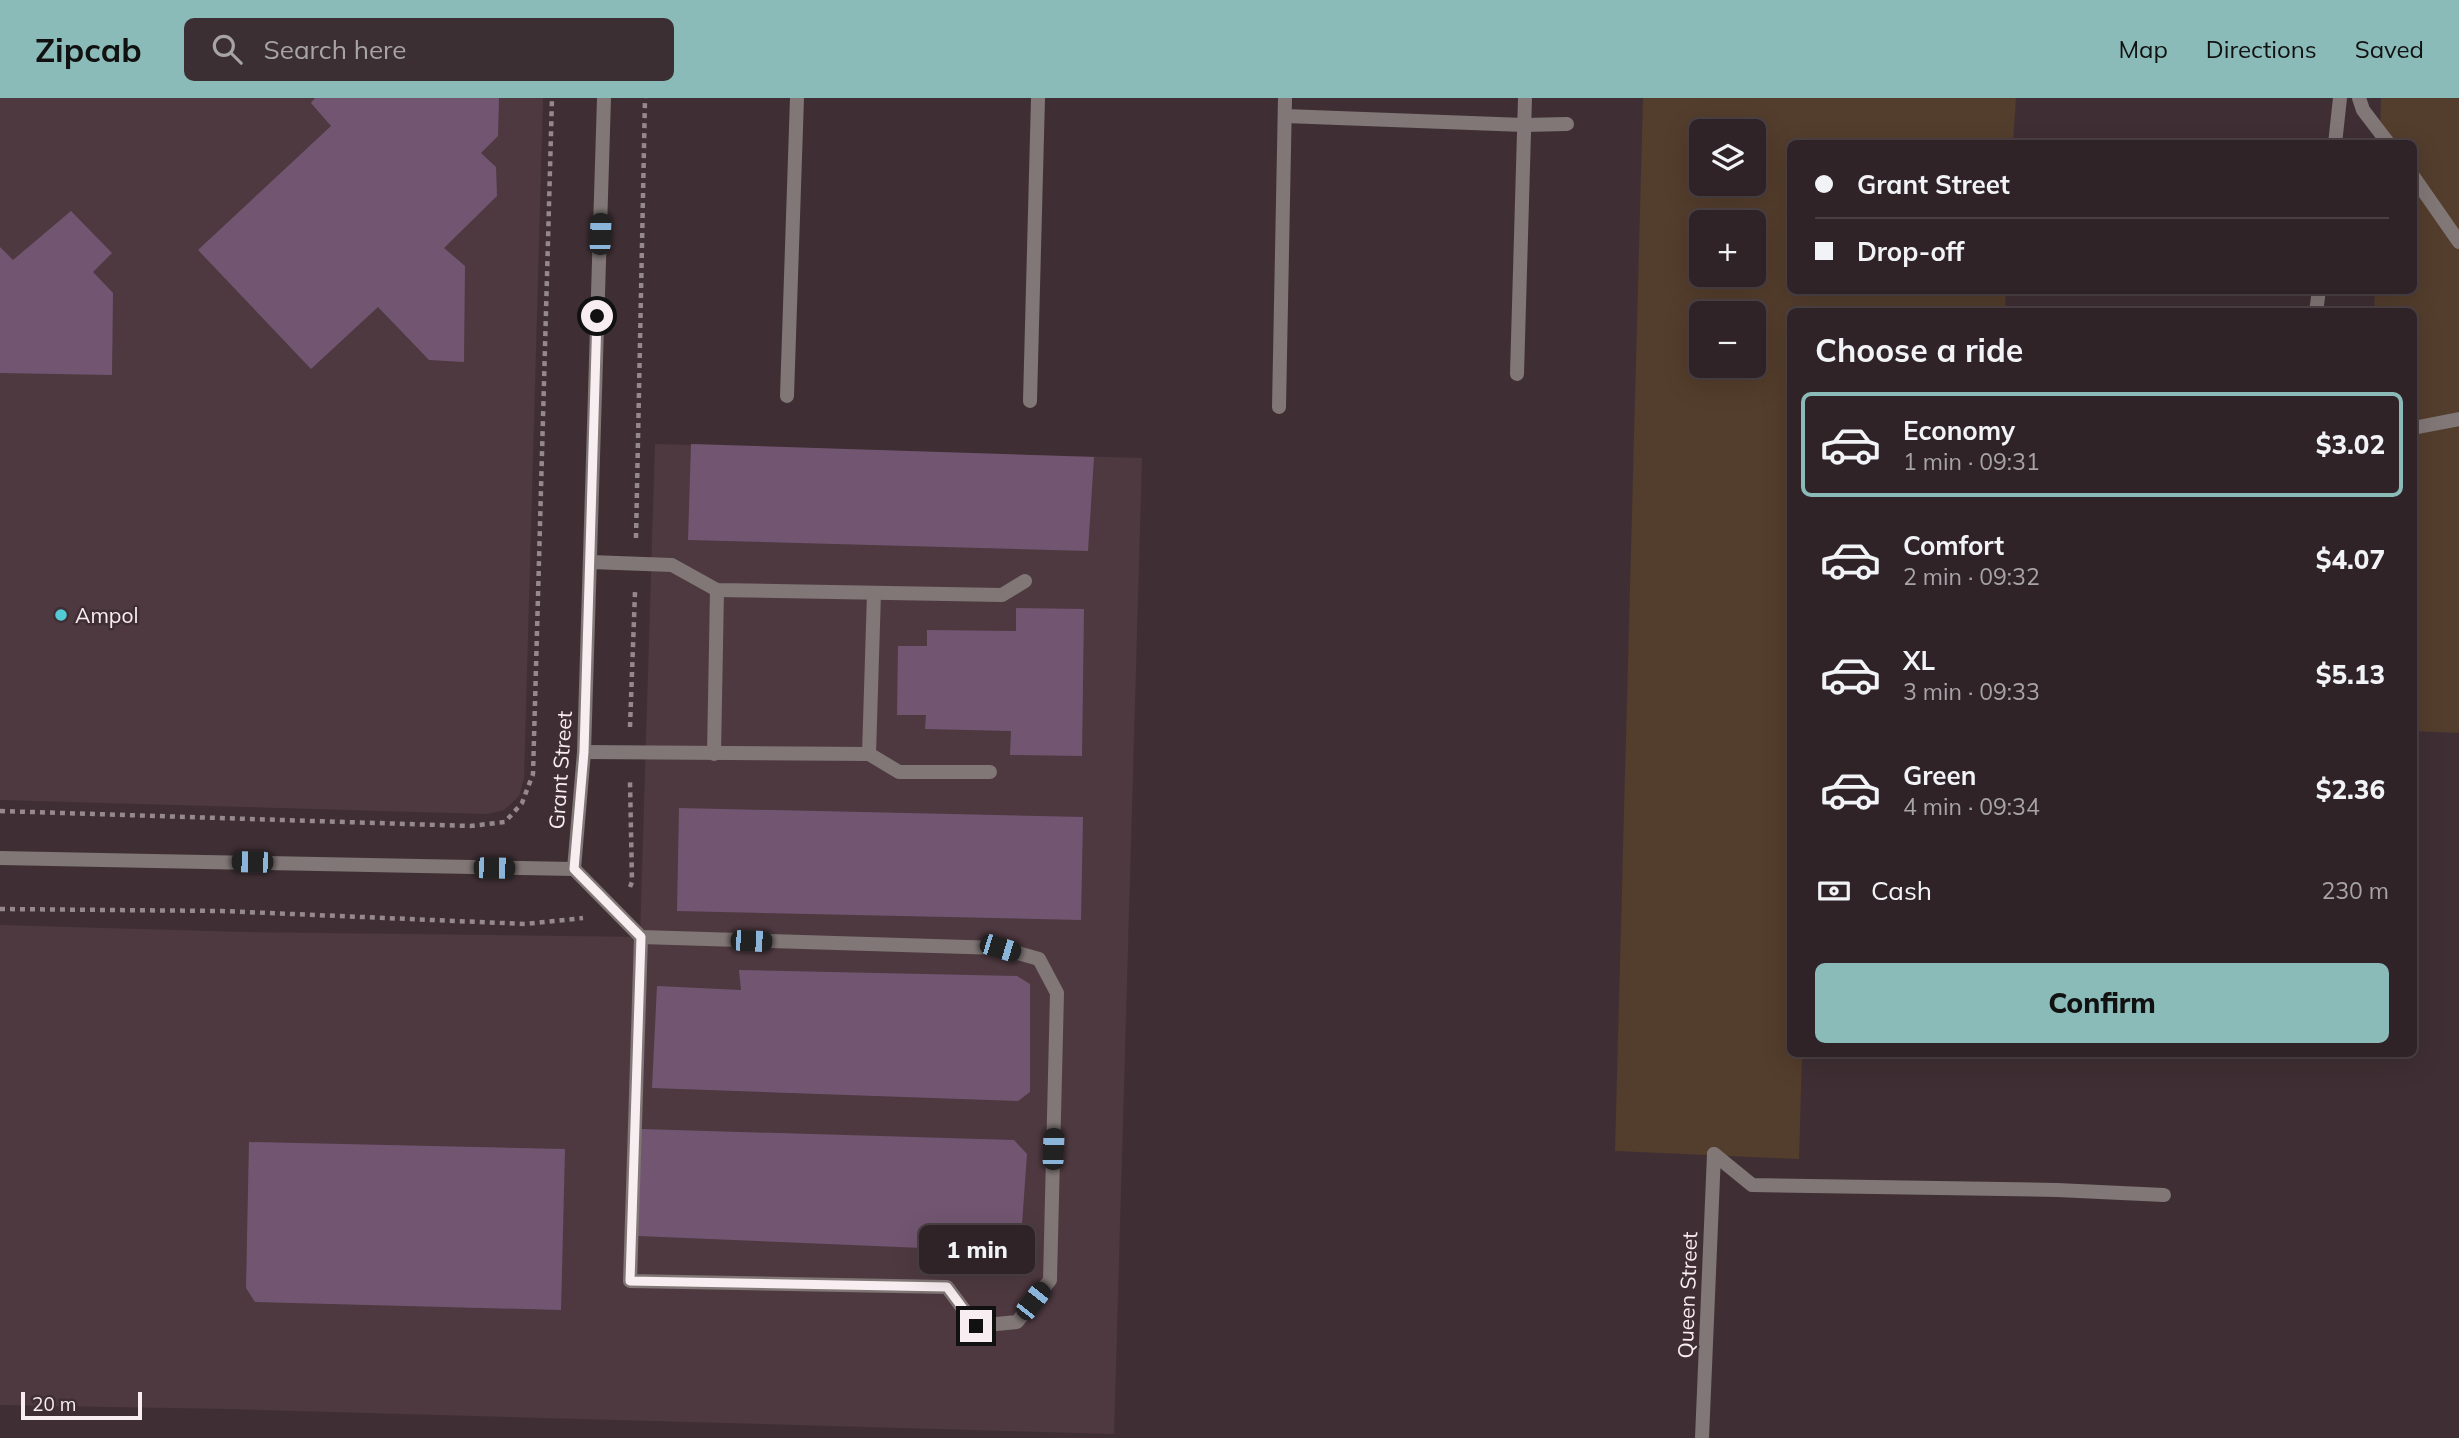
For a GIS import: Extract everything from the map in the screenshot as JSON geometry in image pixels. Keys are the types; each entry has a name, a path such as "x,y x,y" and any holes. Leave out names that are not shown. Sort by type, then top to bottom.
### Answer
{"street":[{"name":"Grant Street","path":"574,869 584,752 604,98"},
{"path":"787,396 797,98"},
{"path":"1030,401 1038,98"},
{"path":"1279,407 1285,98"},
{"path":"1517,374 1525,98"},
{"path":"2335,140 2340,98"},
{"path":"2359,98 2363,110 2386,140"},
{"path":"1285,116 1524,125 1567,124"},
{"path":"2417,182 2459,242"},
{"path":"2417,427 2459,419"},
{"path":"590,562 672,565 717,590 1002,595 1025,581"},
{"path":"714,754 717,590"},
{"path":"869,754 874,593"},
{"path":"584,752 869,754 899,772 990,772"},
{"path":"0,858 574,869 641,937 1000,948 1038,960 1057,993 1050,1279 1017,1322 976,1326 947,1287 630,1281 641,937"},
{"name":"Queen Street","path":"1702,1438 1714,1154 1752,1185 2057,1190 2164,1195"}],"path":[{"path":"0,811 470,826 505,822 522,803 533,774 552,98"},
{"path":"0,909 222,911 526,924 618,914 632,883 629,753 636,564 645,98"}],"shaded area":[{"path":"0,98 543,98 524,778 519,796 504,810 487,814 0,800"},
{"path":"1643,98 2016,98 2013,140 1787,140 1787,294 2006,294 2005,308 1787,308 1787,1057 1802,1057 1799,1159 1615,1151"},
{"path":"2381,98 2459,98 2459,733 2417,731 2417,308 2374,308 2375,294 2417,294 2417,140 2380,140"},
{"path":"655,444 1142,458 1114,1434 0,1405 0,925 244,932 640,937"}],"building":[{"path":"315,98 499,98 498,136 481,153 496,167 497,196 444,248 465,266 464,362 429,360 378,307 311,369 198,250 331,126 311,103"},
{"path":"71,211 112,253 93,272 113,293 112,375 0,373 0,247 13,260"},
{"path":"691,444 1094,457 1088,551 688,540"},
{"path":"1016,608 1084,609 1082,756 1010,755 1011,731 925,729 926,715 897,715 898,646 927,646 927,630 1016,631"},
{"path":"679,808 1083,817 1081,920 677,911"},
{"path":"739,970 1017,976 1030,984 1030,1092 1018,1101 652,1088 657,986 741,990"},
{"path":"641,1129 1014,1140 1027,1154 1020,1252 638,1236"},
{"path":"249,1142 565,1149 561,1310 255,1302 246,1288"}],"place":[{"name":"Ampol","path":"61,615"}],"route":[{"path":"597,316 584,752 574,869 641,937 630,1281 947,1287 976,1326"}]}
